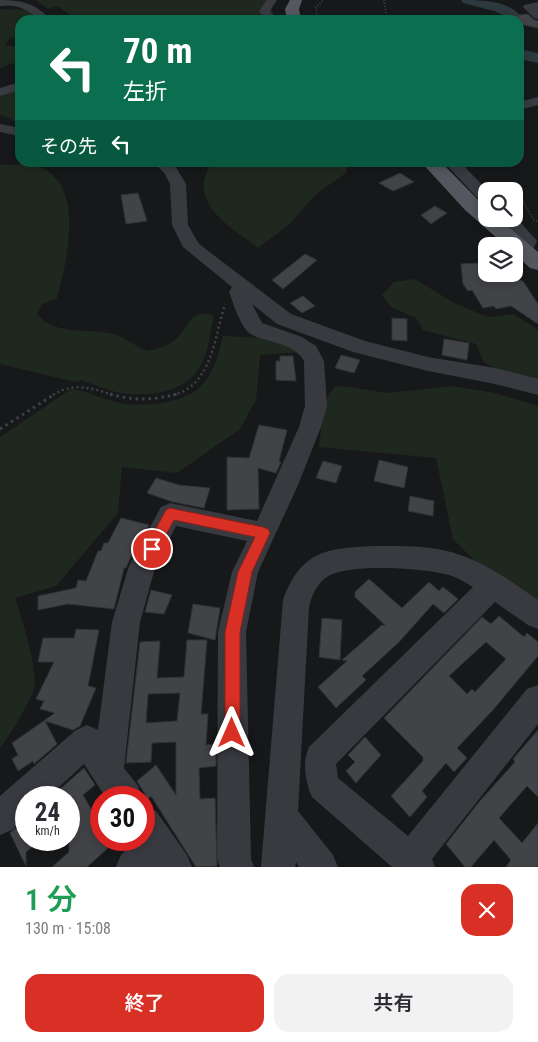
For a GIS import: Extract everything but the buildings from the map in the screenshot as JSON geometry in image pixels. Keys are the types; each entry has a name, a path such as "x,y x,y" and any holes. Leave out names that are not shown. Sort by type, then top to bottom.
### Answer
{"main road":[{"path":"293,15 292,9 296,0"},
{"path":"435,167 472,206 531,258"}],"street":[{"path":"28,0 38,6 41,15"},
{"path":"267,15 264,12 272,0"},
{"path":"0,3 21,3 39,15"},
{"path":"538,5 534,8 528,7 538,16"},
{"path":"0,92 15,88"},
{"path":"524,105 538,101"},
{"path":"0,128 15,131"},
{"path":"166,167 172,172 178,184 180,225 192,247 240,288 284,319 360,347 428,364 495,376 538,387"},
{"path":"456,167 478,190"},
{"path":"516,227 528,242 531,258"},
{"path":"237,867 234,859 232,632 245,572 286,485 314,417 316,406 314,361 309,351 302,345 260,331 251,324 240,288"},
{"path":"108,772 126,622 142,566 170,514 263,533"},
{"path":"278,867 295,607 298,593 315,571 327,563 342,560 424,558 460,566 538,616"},
{"path":"493,586 320,758 323,786 414,863 538,700"},
{"path":"0,818 87,741 118,786"},
{"path":"281,816 321,867"},
{"path":"133,867 158,844"}],"path":[{"path":"317,15 316,8 323,0"},
{"path":"384,0 386,15"},
{"path":"523,201 533,219 538,222"},
{"path":"0,428 62,389 71,386 90,387 124,399 143,400 163,398 190,387 205,369 212,353 226,301 240,288"}],"shaded area":[{"path":"36,0 276,0 270,6 274,15 70,15 58,6 48,9"},
{"path":"0,9 28,10 34,15 15,15 15,37 9,39 5,45 15,46 15,63 0,68"},
{"path":"15,89 15,122 0,114 0,97 6,92"},
{"path":"0,165 38,167 47,171 59,183 66,197 69,214 69,232 64,268 57,298 42,304 37,314 54,326 64,329 109,333 119,336 147,351 169,344 176,339 188,322 197,315 214,315 203,361 189,380 162,392 130,394 111,391 81,380 75,382 0,364"},
{"path":"210,167 347,167 346,173 315,195 290,224 258,248 214,212 207,201 204,189 205,176"},
{"path":"415,279 454,303 488,317 514,314 538,330 538,380 500,371 484,362 476,344 423,330 416,318 391,307 382,295 394,282"},
{"path":"223,336 269,338 301,352 260,355 256,400 240,429 177,473 122,467 118,513 56,586 15,598 31,651 35,684 26,706 0,748 0,437 71,389 114,402 139,405 161,403 182,398 199,388 212,371"},
{"path":"343,386 388,393 452,386 495,393 538,406 538,603 475,561 453,539 436,458 319,447 324,403 334,387"}],"waterway":[{"path":"468,0 499,8 513,15"},
{"path":"524,55 538,58"}],"route":[{"path":"152,549 170,514 263,533 245,572 232,632 232,733"}]}
